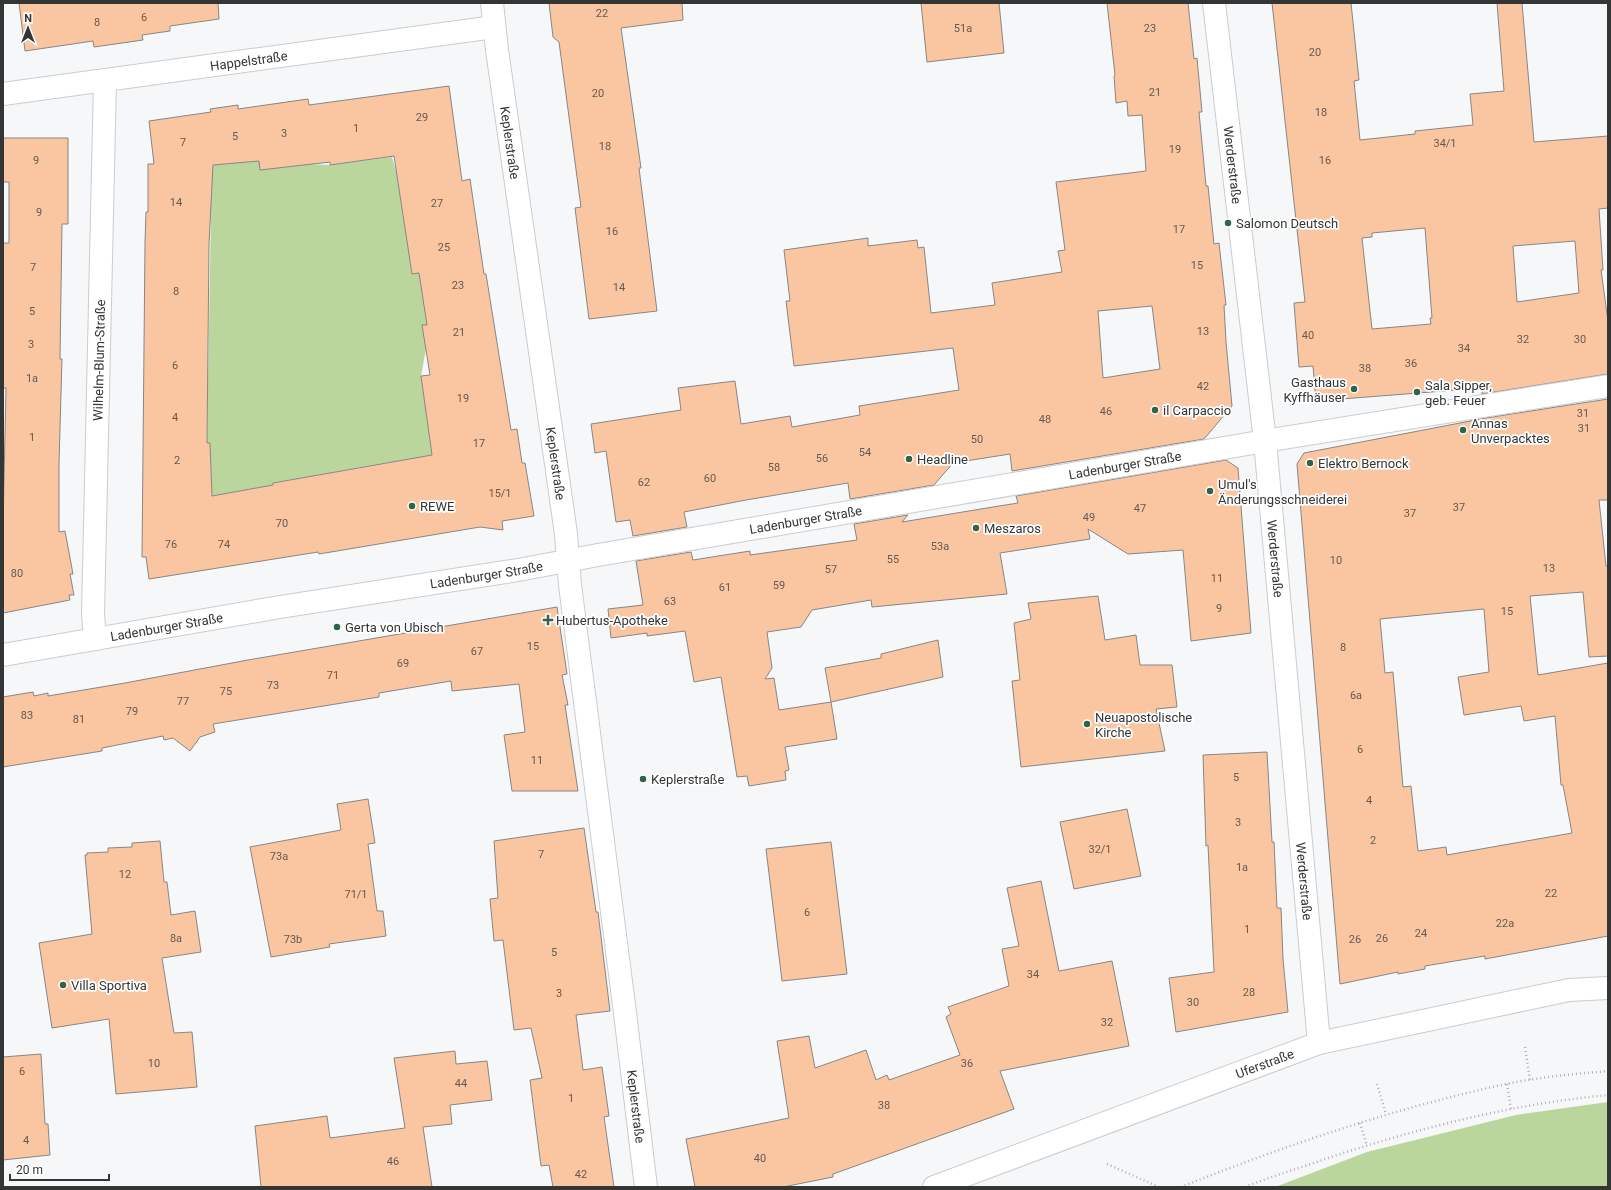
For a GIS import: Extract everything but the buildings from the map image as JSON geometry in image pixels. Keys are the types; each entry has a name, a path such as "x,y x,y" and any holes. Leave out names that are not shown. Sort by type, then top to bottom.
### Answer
{"street":[{"name":"Keplerstraße","path":"492,3 494,27 566,534 646,1187"},
{"name":"Werderstraße","path":"1214,3 1265,441 1319,1043"},
{"name":"Happelstraße","path":"3,94 494,27"},
{"name":"Wilhelm-Blum-Straße","path":"95,639 93,614 105,81"},
{"name":"Ladenburger Straße","path":"3,655 280,607 518,570 568,560 1265,441 1608,386"},
{"name":"Uferstraße","path":"934,1187 1319,1043 1569,990 1608,988"}],"path":[{"path":"1525,1047 1530,1080"},
{"path":"1181,1187 1290,1146 1386,1114 1507,1084 1608,1070"},
{"path":"1377,1084 1386,1114"},
{"path":"1507,1084 1511,1109"},
{"path":"1245,1187 1367,1146 1482,1115 1575,1098 1608,1095"},
{"path":"1360,1123 1367,1146"},
{"path":"1107,1164 1159,1187"}],"green space":[{"path":"392,157 397,175 412,274 425,272 432,324 423,326 426,349 421,376 442,469 390,462 273,483 273,485 211,496 210,444 207,443 211,212 195,167 259,159 260,170 309,164 330,165"},
{"path":"1608,1102 1608,1187 1275,1187 1367,1152 1516,1115"}],"place":[{"name":"Salomon Deutsch","path":"1228,223"},
{"name":"Gasthaus Kyffhäuser","path":"1354,389"},
{"name":"Sala Sipper, geb. Feuer","path":"1417,392"},
{"name":"il Carpaccio","path":"1155,410"},
{"name":"Annas Unverpacktes","path":"1463,430"},
{"name":"Headline","path":"909,459"},
{"name":"Elektro Bernock","path":"1310,463"},
{"name":"Umul's Änderungsschneiderei","path":"1210,491"},
{"name":"REWE","path":"412,506"},
{"name":"Meszaros","path":"976,528"},
{"name":"Hubertus-Apotheke","path":"548,620"},
{"name":"Gerta von Ubisch","path":"337,627"},
{"name":"Neuapostolische Kirche","path":"1087,724"},
{"name":"Keplerstraße","path":"643,779"},
{"name":"Villa Sportiva","path":"63,985"}]}
